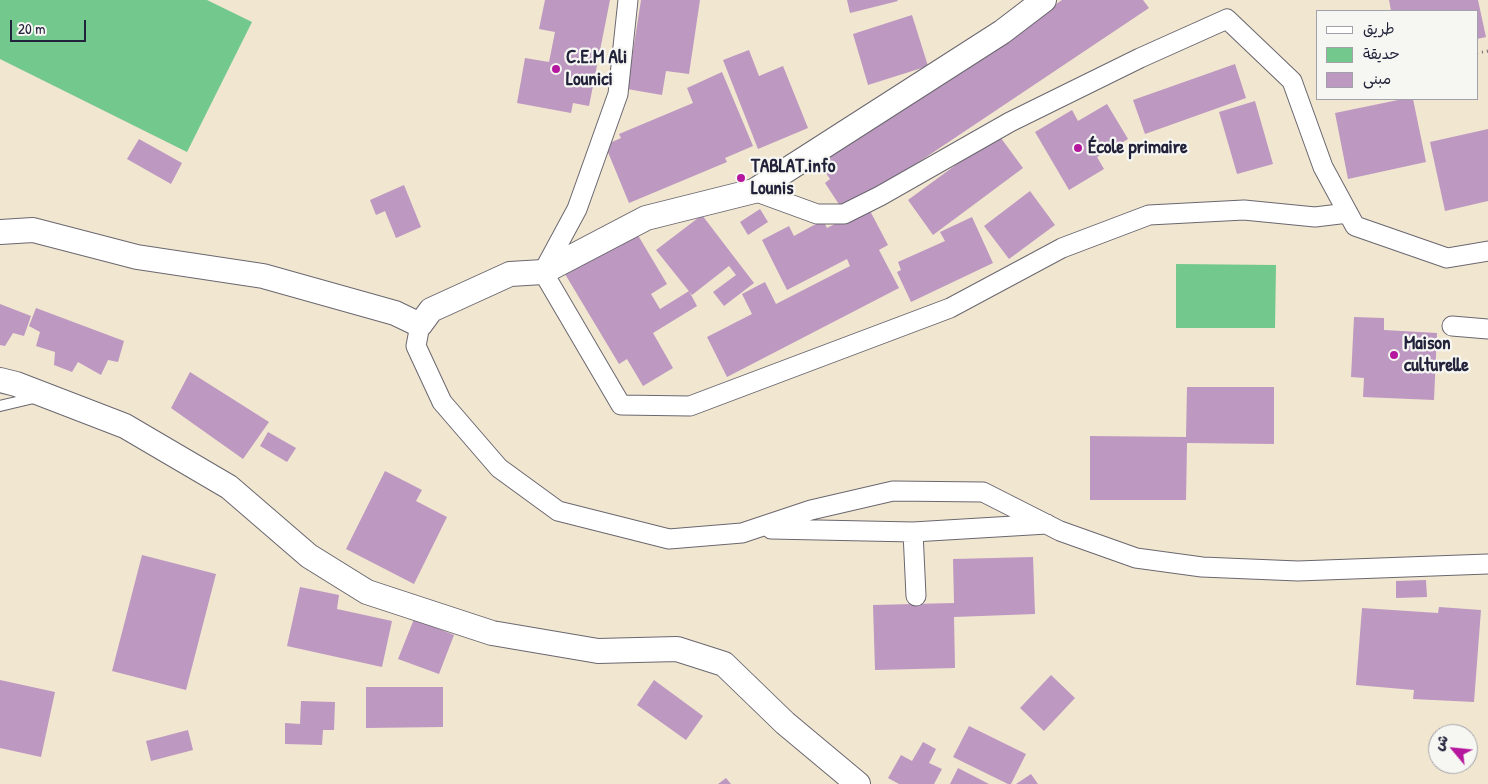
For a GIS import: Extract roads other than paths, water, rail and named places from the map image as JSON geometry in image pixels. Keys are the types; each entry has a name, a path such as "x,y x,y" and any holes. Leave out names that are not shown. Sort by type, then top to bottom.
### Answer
{"street":[{"path":"543,272 577,209 618,94 628,0"},
{"path":"1044,0 1002,32 754,191 646,218 543,272 510,274 431,310 420,325 416,346 442,402 499,468 558,511 669,540 742,533 811,510 893,492 983,492 1060,531 1136,558 1202,567 1298,571 1488,564"},
{"path":"754,191 817,214 844,214 880,196 1010,122 1140,58 1227,20 1292,81 1323,167 1355,226 1447,258 1488,251"},
{"path":"543,272 620,405 690,406 950,308 1062,248 1149,216 1244,210 1315,217 1348,213"},
{"path":"0,232 33,230 137,257 263,276 395,313 420,325"},
{"path":"1452,326 1488,329"},
{"path":"0,380 125,426 228,487 309,556 368,592 492,633 598,650 677,649 724,664 785,723 858,784"},
{"path":"756,528 913,532 1047,524"},
{"path":"913,532 916,596"}],"lane":[{"path":"0,406 45,395"}],"place":[{"name":"C.E.M Ali Lounici","path":"556,69"},
{"name":"École primaire","path":"1078,148"},
{"name":"TABLAT.info Lounis","path":"741,178"},
{"name":"Maison culturelle","path":"1394,355"}]}
